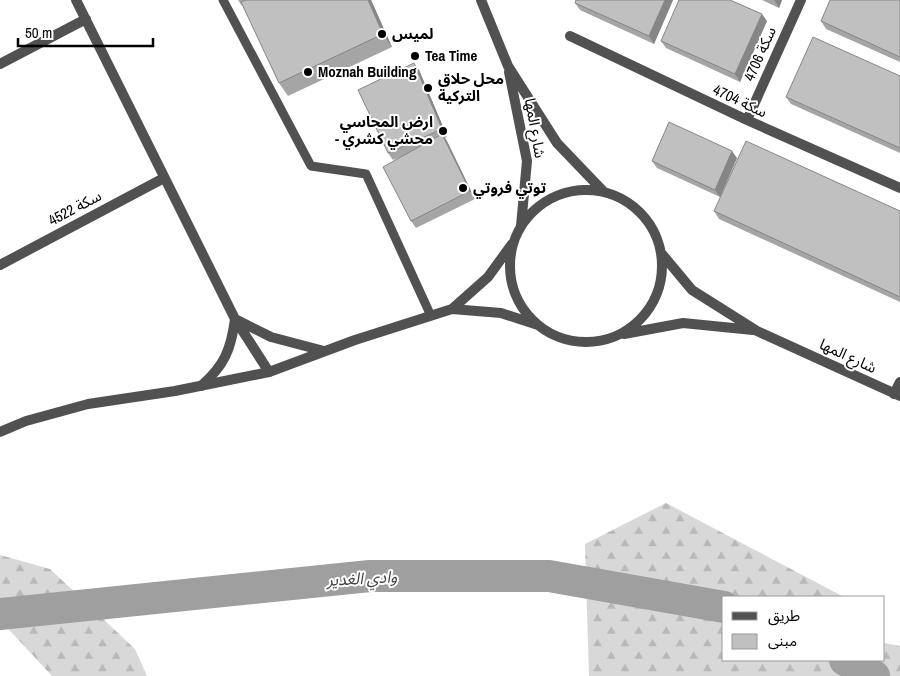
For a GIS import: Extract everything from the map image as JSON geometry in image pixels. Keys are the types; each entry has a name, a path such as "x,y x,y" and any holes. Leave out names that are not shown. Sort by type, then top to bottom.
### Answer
{"street":[{"path":"76,0 235,319 269,372"},
{"name":"شارع المها","path":"481,0 508,66 527,161 521,226"},
{"name":"4706 سكة","path":"747,120 801,0"},
{"path":"0,64 86,19"},
{"name":"سكة 4704","path":"570,36 747,120 900,188"},
{"name":"شارع المها","path":"508,66 558,142 603,191"},
{"name":"سكة 4522","path":"0,265 164,178"},
{"path":"0,432 26,421 88,404 201,386 269,372 324,351 452,309 501,313 538,325 557,336 578,342 600,341 621,334 640,320 654,301 662,278 662,254 657,236 648,220 636,207 620,197 603,191 584,189 557,196 533,211 521,226 513,243 488,277 452,309"},
{"path":"513,243 510,266 513,288 523,308 538,325"},
{"name":"شارع المها","path":"662,254 692,290 757,331 897,395"},
{"path":"235,319 271,337 324,351"},
{"path":"201,386 217,372 226,357 232,342 235,319"},
{"name":"شارع المها","path":"621,334 683,323 757,331"},
{"path":"897,395 900,382"}],"lane":[{"path":"223,0 311,166 366,174 431,316"}],"green space":[{"path":"666,503 842,596 722,596 722,661 885,661 885,643 900,646 900,676 589,676 585,544"},
{"path":"0,555 50,569 135,649 147,676 52,676 0,620"}],"building":[{"name":"Moznah Building","path":"246,0 368,0 383,34 279,83 241,2"},
{"path":"576,0 665,0 649,36 575,3"},
{"path":"679,0 730,0 762,14 735,74 661,41"},
{"path":"830,0 900,0 900,57 821,21"},
{"path":"813,37 900,76 900,148 786,97"},
{"path":"414,63 442,129 388,153 358,90"},
{"path":"669,122 732,151 715,190 652,161"},
{"path":"442,134 470,191 411,221 383,167"},
{"path":"746,141 900,211 900,297 714,211"}],"waterway":[{"name":"وادي الغدير","path":"0,614 370,576 549,576 722,607"},
{"name":"وادي الغدير","path":"847,661 874,676"}],"place":[{"name":"لميس","path":"382,34"},
{"name":"Tea Time","path":"415,56"},
{"name":"Moznah Building","path":"308,72"},
{"name":"محل حلاق التركية","path":"428,88"},
{"name":"ارض المحاسي - محشي كشري","path":"443,131"},
{"name":"توتي فروتي","path":"463,188"}]}
